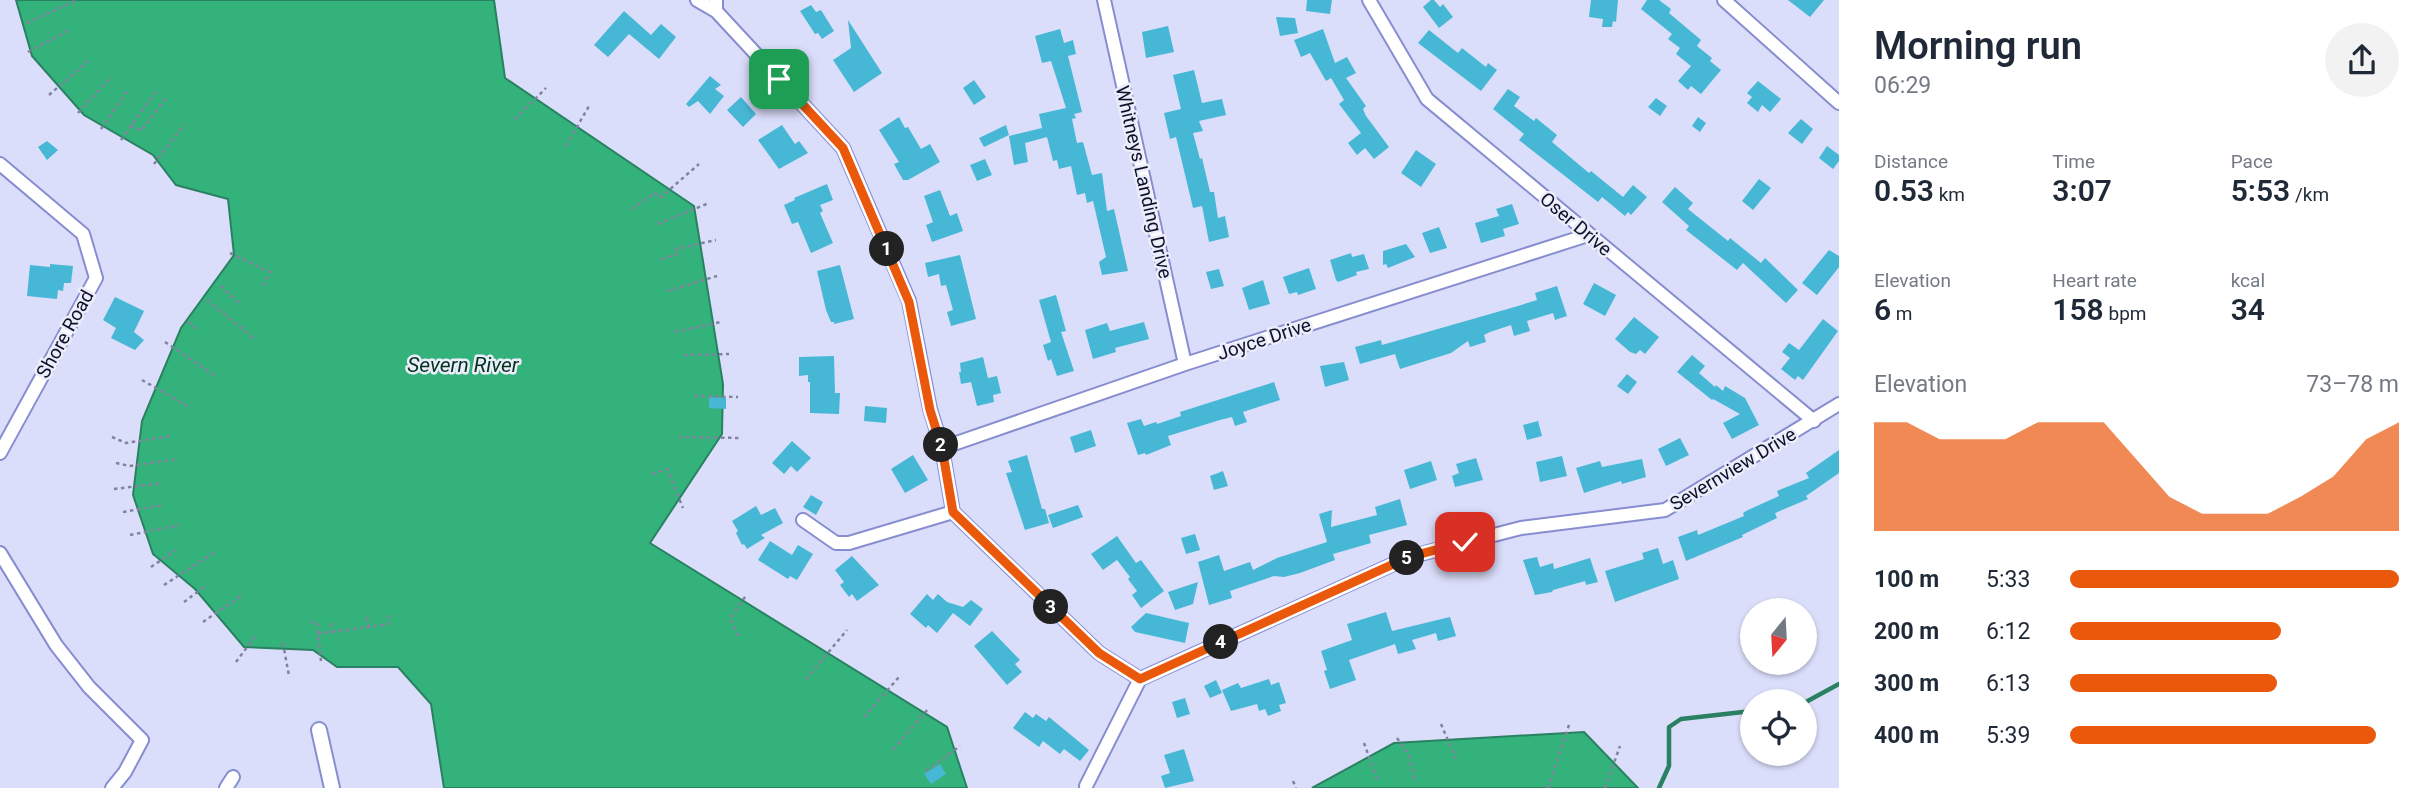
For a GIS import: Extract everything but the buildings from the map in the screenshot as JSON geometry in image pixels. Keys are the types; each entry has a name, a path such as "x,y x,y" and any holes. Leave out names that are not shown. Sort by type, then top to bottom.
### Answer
{"street":[{"path":"697,0 716,6 843,148 909,302 930,410 942,448 953,512 1099,653 1140,679 1086,786"},
{"name":"Whitneys Landing Drive","path":"1104,0 1185,364"},
{"name":"Oser Drive","path":"1369,0 1426,99 1814,421"},
{"path":"1724,0 1839,103"},
{"name":"Shore Road","path":"0,164 83,234 96,278 0,453"},
{"name":"Joyce Drive","path":"942,448 1185,364 1588,235"},
{"name":"Severnview Drive","path":"1140,679 1409,557 1521,528 1665,510 1839,404"},
{"path":"803,520 836,543 849,543 953,512"},
{"path":"0,553 56,645 89,687 142,740 113,788"},
{"path":"319,730 332,788"}],"path":[{"path":"27,23 77,1"},
{"path":"28,52 70,30"},
{"path":"49,95 88,61"},
{"path":"78,113 112,76"},
{"path":"101,129 129,88"},
{"path":"515,119 546,88"},
{"path":"121,140 156,91"},
{"path":"131,125 141,131 166,98"},
{"path":"566,146 589,106"},
{"path":"153,164 185,124"},
{"path":"632,208 655,193 660,198 699,164"},
{"path":"658,225 709,203"},
{"path":"661,259 678,254 676,249 716,240"},
{"path":"230,253 270,272 263,286"},
{"path":"667,291 717,276"},
{"path":"221,286 240,304"},
{"path":"207,300 256,340"},
{"path":"675,332 721,322"},
{"path":"188,323 198,330"},
{"path":"165,342 217,377"},
{"path":"684,355 729,354"},
{"path":"142,380 191,408"},
{"path":"694,396 738,397"},
{"path":"112,437 126,443 170,436"},
{"path":"679,437 740,438"},
{"path":"116,463 130,466 178,459"},
{"path":"652,474 667,469 683,508"},
{"path":"114,489 163,483"},
{"path":"124,512 164,505"},
{"path":"130,535 180,526"},
{"path":"150,567 176,550"},
{"path":"164,585 215,552"},
{"path":"184,602 207,585"},
{"path":"203,622 244,594"},
{"path":"738,636 730,619 747,594"},
{"path":"318,634 389,624 388,615"},
{"path":"367,617 369,627"},
{"path":"349,621 351,629"},
{"path":"311,622 319,622 321,661"},
{"path":"331,623 332,632"},
{"path":"806,679 847,630"},
{"path":"236,662 256,635"},
{"path":"282,643 289,676"},
{"path":"864,718 899,677"},
{"path":"893,750 928,709"},
{"path":"1548,788 1570,722"},
{"path":"1441,724 1456,759"},
{"path":"1397,738 1409,755 1416,783"},
{"path":"1364,743 1377,779"},
{"path":"926,771 960,746"},
{"path":"1605,788 1620,746"},
{"path":"1293,781 1296,788"}],"water":[{"name":"Severn River","path":"16,0 494,0 505,78 694,206 723,384 722,434 650,543 947,727 967,788 444,788 431,704 398,667 337,667 313,650 244,647 195,589 153,554 133,495 142,421 181,328 234,255 228,199 176,185 153,155 84,115 32,56"},
{"path":"1584,732 1638,788 1312,788 1394,743"}],"waterway":[{"path":"1817,696 1839,684"},
{"path":"1659,788 1669,766 1669,727 1681,719 1740,712"}],"route":[{"path":"779,79 843,148 909,302 930,410 942,448 953,512 1099,653 1140,679 1409,557 1465,542"}]}
